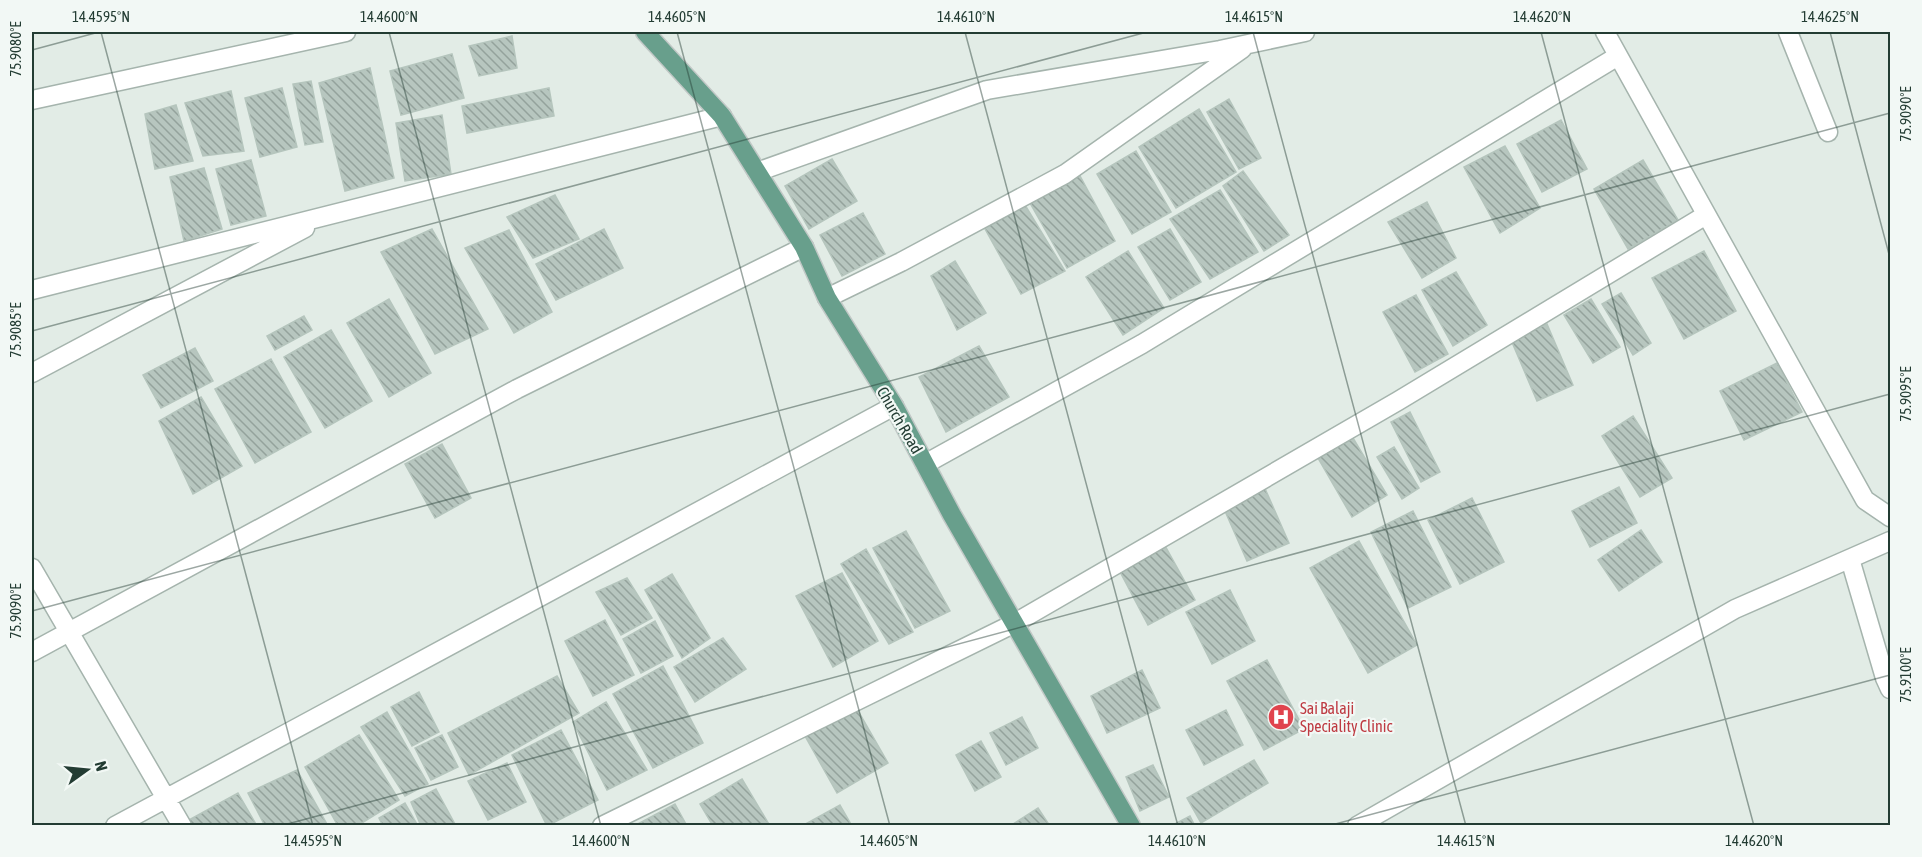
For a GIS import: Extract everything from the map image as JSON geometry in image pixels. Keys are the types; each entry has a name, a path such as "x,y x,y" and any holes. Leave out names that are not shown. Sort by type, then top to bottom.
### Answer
{"main road":[{"name":"Church Road","path":"645,32 722,116 804,247 827,298 894,406 1131,825"}],"street":[{"path":"32,100 346,32"},
{"path":"757,172 987,90 1305,32"},
{"path":"1605,32 1865,500 1890,517"},
{"path":"1788,32 1828,132"},
{"path":"827,298 901,262 1065,174 1251,43"},
{"path":"926,464 1142,344 1618,56"},
{"path":"32,290 722,116"},
{"path":"32,373 331,214"},
{"path":"602,825 1015,623 1398,401 1706,215"},
{"path":"32,652 517,388 804,247"},
{"path":"115,825 894,406"},
{"path":"1357,825 1735,609 1890,541"},
{"path":"1850,559 1890,689"},
{"path":"32,568 183,825"}],"building":[{"path":"512,36 517,68 479,76 469,46"},
{"path":"452,54 464,98 401,115 390,71"},
{"path":"370,68 394,178 345,191 319,83"},
{"path":"311,81 323,142 305,145 293,84"},
{"path":"282,88 297,147 260,157 245,98"},
{"path":"549,88 554,116 467,133 462,106"},
{"path":"231,91 244,151 203,156 185,103"},
{"path":"1229,99 1261,158 1239,169 1207,112"},
{"path":"176,105 193,161 155,169 145,114"},
{"path":"1199,109 1236,172 1176,208 1139,147"},
{"path":"442,115 451,174 405,181 396,123"},
{"path":"1561,120 1587,169 1542,192 1517,144"},
{"path":"1505,146 1540,208 1500,233 1464,167"},
{"path":"1136,151 1171,212 1132,234 1097,174"},
{"path":"832,159 857,201 809,229 785,186"},
{"path":"251,160 266,216 231,225 216,169"},
{"path":"1643,160 1678,220 1628,249 1594,189"},
{"path":"204,168 222,229 184,241 170,177"},
{"path":"1243,171 1289,235 1264,251 1223,186"},
{"path":"1079,174 1115,241 1067,268 1030,203"},
{"path":"1220,190 1258,252 1210,279 1170,219"},
{"path":"555,195 579,239 533,258 507,217"},
{"path":"1427,202 1456,258 1422,278 1388,222"},
{"path":"1025,205 1065,271 1021,294 984,227"},
{"path":"863,213 885,254 842,276 820,235"},
{"path":"432,229 488,329 435,354 381,252"},
{"path":"604,229 623,268 556,300 536,264"},
{"path":"1170,229 1201,282 1170,300 1138,247"},
{"path":"509,230 552,312 514,333 465,248"},
{"path":"1128,251 1164,308 1123,335 1086,277"},
{"path":"1704,251 1736,311 1684,339 1652,278"},
{"path":"955,261 986,313 957,330 931,276"},
{"path":"1456,272 1487,325 1453,346 1422,290"},
{"path":"1621,293 1651,343 1633,355 1602,304"},
{"path":"1416,295 1448,354 1415,372 1383,312"},
{"path":"389,299 431,373 389,397 347,323"},
{"path":"1591,299 1620,347 1593,363 1564,315"},
{"path":"304,316 312,330 275,350 267,336"},
{"path":"1547,324 1573,385 1537,401 1511,340"},
{"path":"331,330 372,401 325,428 284,357"},
{"path":"979,346 1009,397 946,432 919,377"},
{"path":"195,348 213,381 161,408 143,375"},
{"path":"271,359 311,432 255,463 215,389"},
{"path":"1777,363 1802,412 1744,440 1720,391"},
{"path":"201,397 242,466 193,494 159,421"},
{"path":"1410,412 1440,472 1421,482 1391,422"},
{"path":"1633,416 1672,478 1640,497 1602,436"},
{"path":"1353,438 1387,495 1352,517 1318,458"},
{"path":"442,444 471,498 435,518 405,464"},
{"path":"1394,447 1419,488 1402,499 1377,457"},
{"path":"1263,484 1289,543 1247,561 1221,502"},
{"path":"1619,487 1637,523 1590,547 1572,511"},
{"path":"1472,498 1504,562 1460,584 1428,520"},
{"path":"1413,511 1451,587 1408,608 1371,532"},
{"path":"1641,530 1662,562 1619,591 1598,560"},
{"path":"906,531 950,611 915,628 873,548"},
{"path":"1359,541 1417,645 1368,673 1310,568"},
{"path":"1163,542 1195,600 1148,625 1117,566"},
{"path":"866,549 913,632 889,644 841,564"},
{"path":"842,573 878,641 833,667 796,596"},
{"path":"672,574 710,638 682,658 645,590"},
{"path":"627,578 652,618 621,635 596,592"},
{"path":"1230,590 1255,641 1212,664 1186,612"},
{"path":"605,620 634,675 593,696 565,641"},
{"path":"655,621 673,656 641,673 623,639"},
{"path":"723,638 746,669 695,702 674,667"},
{"path":"1267,660 1304,729 1264,750 1227,681"},
{"path":"663,666 703,743 653,768 613,694"},
{"path":"1142,670 1160,708 1107,733 1091,696"},
{"path":"557,676 579,713 469,775 448,733"},
{"path":"419,692 439,732 412,746 391,707"},
{"path":"606,702 647,770 607,790 573,722"},
{"path":"856,707 888,763 837,793 805,736"},
{"path":"1226,710 1243,745 1204,765 1186,730"},
{"path":"387,712 428,784 405,796 361,727"},
{"path":"1022,717 1038,748 1006,765 990,733"},
{"path":"561,730 598,800 547,826 512,755"},
{"path":"359,735 399,800 357,826 338,826 305,767"},
{"path":"442,735 458,767 431,780 415,748"},
{"path":"981,741 1001,777 975,791 956,755"},
{"path":"1254,760 1268,783 1201,823 1187,798"},
{"path":"507,763 526,802 488,820 468,781"},
{"path":"1153,765 1169,797 1140,811 1126,777"},
{"path":"297,770 328,826 265,826 248,793"},
{"path":"742,779 770,826 713,826 700,804"},
{"path":"436,789 456,826 421,826 411,802"},
{"path":"238,793 257,826 190,826 187,821"},
{"path":"405,803 418,826 383,826 379,818"},
{"path":"675,804 687,826 636,825"},
{"path":"840,805 852,826 802,826"},
{"path":"1038,808 1048,823 1044,826 1010,826"},
{"path":"1190,816 1195,826 1171,826"}],"place":[{"name":"Sai Balaji Speciality Clinic","path":"1281,717"}]}
